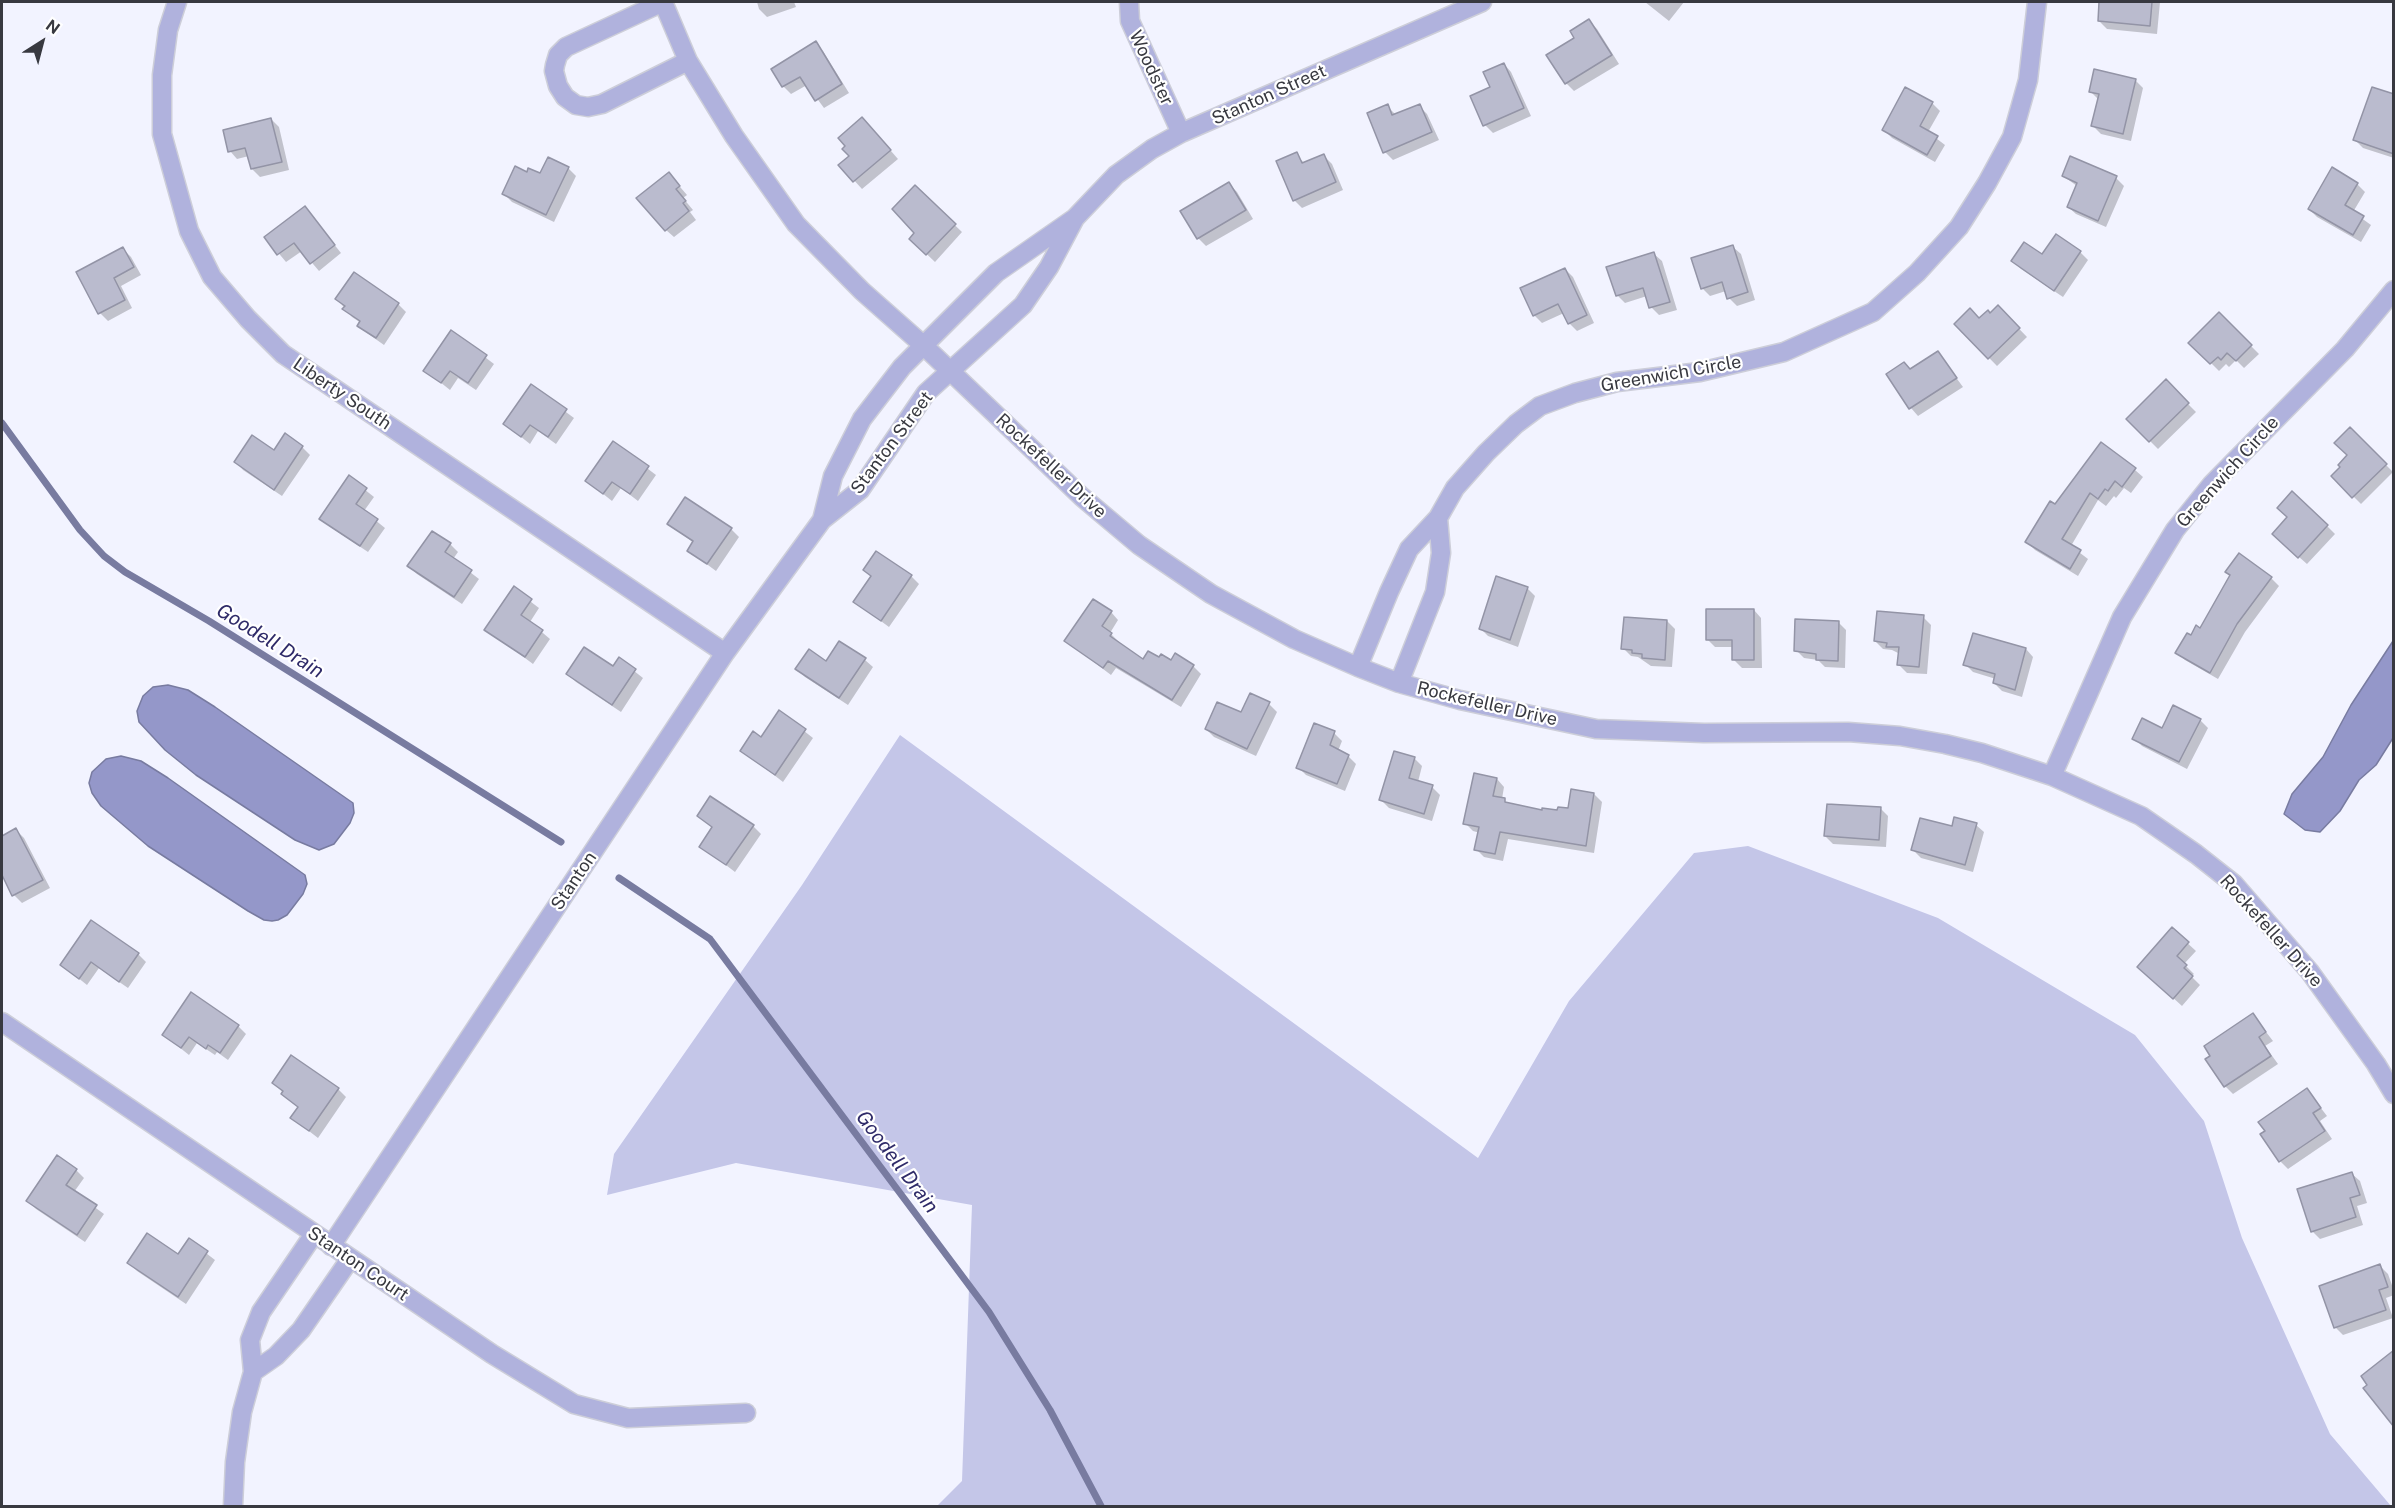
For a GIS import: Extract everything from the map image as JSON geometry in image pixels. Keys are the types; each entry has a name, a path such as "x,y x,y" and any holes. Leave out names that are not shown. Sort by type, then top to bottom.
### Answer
{"street":[{"name":"Liberty South","path":"177,2 168,30 162,75 162,134 175,188 189,231 212,277 248,319 283,354 725,653"},
{"name":"Rockefeller Drive","path":"688,62 602,104 588,107 576,105 565,97 558,86 554,71 558,55 566,47 663,2 688,62 734,136 796,224 862,291 923,345 1082,497 1139,546 1211,594 1294,639 1358,667 1399,683 1460,700 1596,729 1704,733 1848,732 1900,736 1982,753 2052,776 2141,816 2234,884 2310,972 2376,1064 2394,1094"},
{"name":"Woodster","path":"1129,2 1130,21 1181,133"},
{"name":"Stanton Street","path":"822,520 833,476 862,420 902,367 996,273 1075,218 1116,175 1152,149 1181,133 1482,2"},
{"name":"Greenwich Circle","path":"1358,667 1409,549 1438,518 1455,488 1486,453 1516,424 1540,406 1575,393 1617,382 1700,372 1784,352 1873,312 1917,273 1959,227 1987,183 2012,136 2028,80 2037,2"},
{"name":"Stanton Street","path":"822,520 860,490 926,393 1023,305 1049,267 1075,218"},
{"name":"Greenwich Circle","path":"2052,776 2122,617 2175,530 2212,484 2345,349 2394,290"},
{"path":"1399,683 1435,592 1441,553 1438,518"},
{"name":"Stanton","path":"331,1246 725,653 822,520"},
{"name":"Stanton Court","path":"2,1022 492,1354 574,1404 628,1418 746,1413"},
{"path":"233,1506 235,1462 241,1422 253,1372 250,1340 261,1312 314,1234"},
{"path":"253,1372 276,1356 301,1330 350,1259"}],"shaded area":[{"path":"2393,641 2393,738 2376,765 2359,780 2340,811 2320,832 2305,830 2284,814 2292,794 2323,757 2351,705"},
{"path":"168,685 188,690 215,707 353,803 354,813 350,823 334,844 319,850 295,840 196,775 165,750 139,722 137,711 143,696 153,687"},
{"path":"900,735 1478,1158 1569,1001 1694,853 1748,846 1938,918 2135,1035 2204,1121 2242,1238 2330,1434 2391,1506 937,1506 962,1481 972,1205 736,1163 607,1195 614,1154 802,885"},
{"path":"121,756 141,761 168,778 305,875 307,884 303,894 287,915 272,921 264,920 248,911 148,846 101,806 92,793 89,783 92,772 106,759"}],"building":[{"path":"2099,2 2152,2 2150,26 2098,21"},
{"path":"1589,19 1612,55 1565,84 1546,55 1574,38 1570,31"},
{"path":"816,41 842,84 815,101 800,77 782,87 771,69"},
{"path":"1504,63 1524,108 1483,126 1470,96 1490,87 1483,72"},
{"path":"2094,69 2136,79 2123,134 2091,126 2099,94 2089,92"},
{"path":"1905,87 1933,102 1920,126 1938,136 1927,155 1882,130"},
{"path":"2372,87 2394,94 2394,154 2353,140"},
{"path":"1388,104 1392,115 1420,104 1432,132 1383,153 1367,113"},
{"path":"862,117 891,150 853,182 838,165 849,156 842,149 845,146 838,138"},
{"path":"271,118 282,162 251,169 245,148 228,152 223,130"},
{"path":"1297,152 1302,163 1324,154 1336,182 1293,201 1276,161"},
{"path":"2070,156 2117,176 2098,221 2067,207 2077,183 2062,176"},
{"path":"548,157 569,167 546,215 502,194 515,166 527,172 528,168 540,173"},
{"path":"2332,167 2358,183 2345,205 2364,216 2353,235 2308,209"},
{"path":"669,172 680,186 676,189 686,201 683,203 689,211 665,231 636,198"},
{"path":"1229,182 1246,210 1197,239 1180,211"},
{"path":"915,185 956,224 926,255 909,239 914,233 892,209"},
{"path":"305,206 335,245 310,264 294,243 277,255 264,237"},
{"path":"2056,234 2081,251 2054,291 2011,261 2024,242 2042,254"},
{"path":"1733,245 1748,292 1727,299 1722,282 1701,289 1691,258"},
{"path":"123,247 134,267 114,278 125,300 98,314 76,272"},
{"path":"1654,252 1670,302 1649,308 1643,288 1616,296 1606,267"},
{"path":"1565,268 1587,315 1568,324 1558,304 1533,316 1520,288"},
{"path":"354,272 399,303 376,338 357,326 360,321 342,309 345,306 335,299"},
{"path":"1998,305 2020,328 1988,359 1954,324 1970,308 1979,318 1988,310 1990,313"},
{"path":"2219,312 2252,345 2236,361 2227,353 2221,360 2218,357 2210,364 2188,343"},
{"path":"451,330 487,355 468,383 450,371 441,383 423,371"},
{"path":"1938,351 1957,378 1909,409 1886,374 1904,362 1910,369"},
{"path":"2166,379 2189,403 2149,442 2126,419"},
{"path":"531,384 567,409 548,437 530,425 521,437 503,424"},
{"path":"2350,427 2387,464 2352,498 2331,476 2347,455 2334,443"},
{"path":"285,433 303,446 274,490 234,462 252,435 274,450"},
{"path":"613,441 649,466 630,494 612,482 603,494 585,481"},
{"path":"2101,442 2136,468 2122,487 2115,481 2098,499 2090,493 2062,539 2081,550 2070,569 2025,542 2050,501 2055,504"},
{"path":"349,475 367,488 356,504 378,519 360,546 319,519"},
{"path":"2292,491 2328,525 2298,558 2272,534 2287,517 2277,508"},
{"path":"685,497 732,528 707,564 687,551 693,541 667,524"},
{"path":"432,531 451,543 445,552 472,570 454,597 407,566"},
{"path":"876,551 912,575 881,621 853,602 871,576 863,570"},
{"path":"2239,553 2272,577 2237,624 2210,673 2175,653 2187,633 2191,635 2196,625 2200,628 2230,575 2225,572"},
{"path":"1496,576 1528,587 1510,640 1479,629"},
{"path":"514,586 532,599 521,615 543,630 525,657 484,630"},
{"path":"1093,599 1112,611 1102,626 1112,633 1110,636 1143,659 1148,651 1159,657 1161,654 1171,660 1175,653 1194,665 1172,700 1108,661 1103,668 1064,641"},
{"path":"1706,609 1754,609 1754,660 1732,660 1732,640 1706,640"},
{"path":"1877,611 1924,615 1919,667 1897,665 1899,647 1886,647 1887,643 1874,641"},
{"path":"1624,617 1667,620 1665,660 1642,658 1642,654 1621,649"},
{"path":"1795,619 1839,621 1838,661 1816,660 1816,654 1794,651"},
{"path":"1973,633 2026,648 2015,690 1993,683 1995,674 1963,665"},
{"path":"839,641 866,658 839,698 795,669 809,649 826,661"},
{"path":"584,647 613,666 619,657 636,669 612,705 566,674"},
{"path":"1250,693 1270,702 1247,749 1205,729 1217,702 1241,712"},
{"path":"2173,705 2201,719 2179,762 2132,739 2142,718 2162,728"},
{"path":"779,710 806,729 775,775 740,751 753,731 761,737"},
{"path":"1314,723 1335,731 1330,745 1349,755 1337,784 1296,768"},
{"path":"1394,751 1415,757 1409,778 1433,785 1424,814 1379,800"},
{"path":"1474,773 1497,778 1493,796 1505,798 1505,802 1542,810 1542,808 1557,810 1558,807 1568,808 1571,789 1594,793 1586,846 1500,832 1495,854 1474,850 1479,827 1463,824"},
{"path":"710,796 754,825 726,865 699,847 712,827 697,816"},
{"path":"1827,804 1881,807 1879,840 1824,836"},
{"path":"1954,817 1977,823 1965,865 1911,850 1920,818 1952,826"},
{"path":"16,828 43,880 12,896 2,875 2,836"},
{"path":"91,920 139,953 119,982 91,962 79,979 60,965"},
{"path":"2172,927 2189,942 2177,956 2187,965 2184,968 2193,976 2173,999 2137,967"},
{"path":"191,992 239,1025 220,1053 208,1045 206,1049 189,1037 181,1048 162,1035"},
{"path":"2253,1013 2266,1032 2259,1037 2271,1056 2224,1087 2205,1059 2210,1056 2204,1046"},
{"path":"291,1055 339,1088 309,1131 290,1118 298,1107 281,1094 283,1091 272,1083"},
{"path":"2307,1088 2321,1108 2313,1113 2325,1131 2279,1162 2260,1134 2265,1131 2258,1122"},
{"path":"57,1155 77,1169 66,1185 97,1205 77,1235 26,1201"},
{"path":"2352,1172 2360,1195 2350,1198 2356,1217 2311,1232 2297,1189"},
{"path":"147,1233 178,1254 189,1238 208,1251 178,1297 127,1263"},
{"path":"2380,1264 2388,1287 2379,1290 2386,1310 2334,1328 2319,1286"},
{"path":"2394,1350 2394,1427 2363,1388 2367,1385 2361,1376"}],"waterway":[{"name":"Goodell Drain","path":"2,423 80,530 104,556 125,572 209,621 561,842"},
{"name":"Goodell Drain","path":"619,878 710,939 989,1312 1050,1410 1101,1506"}]}
